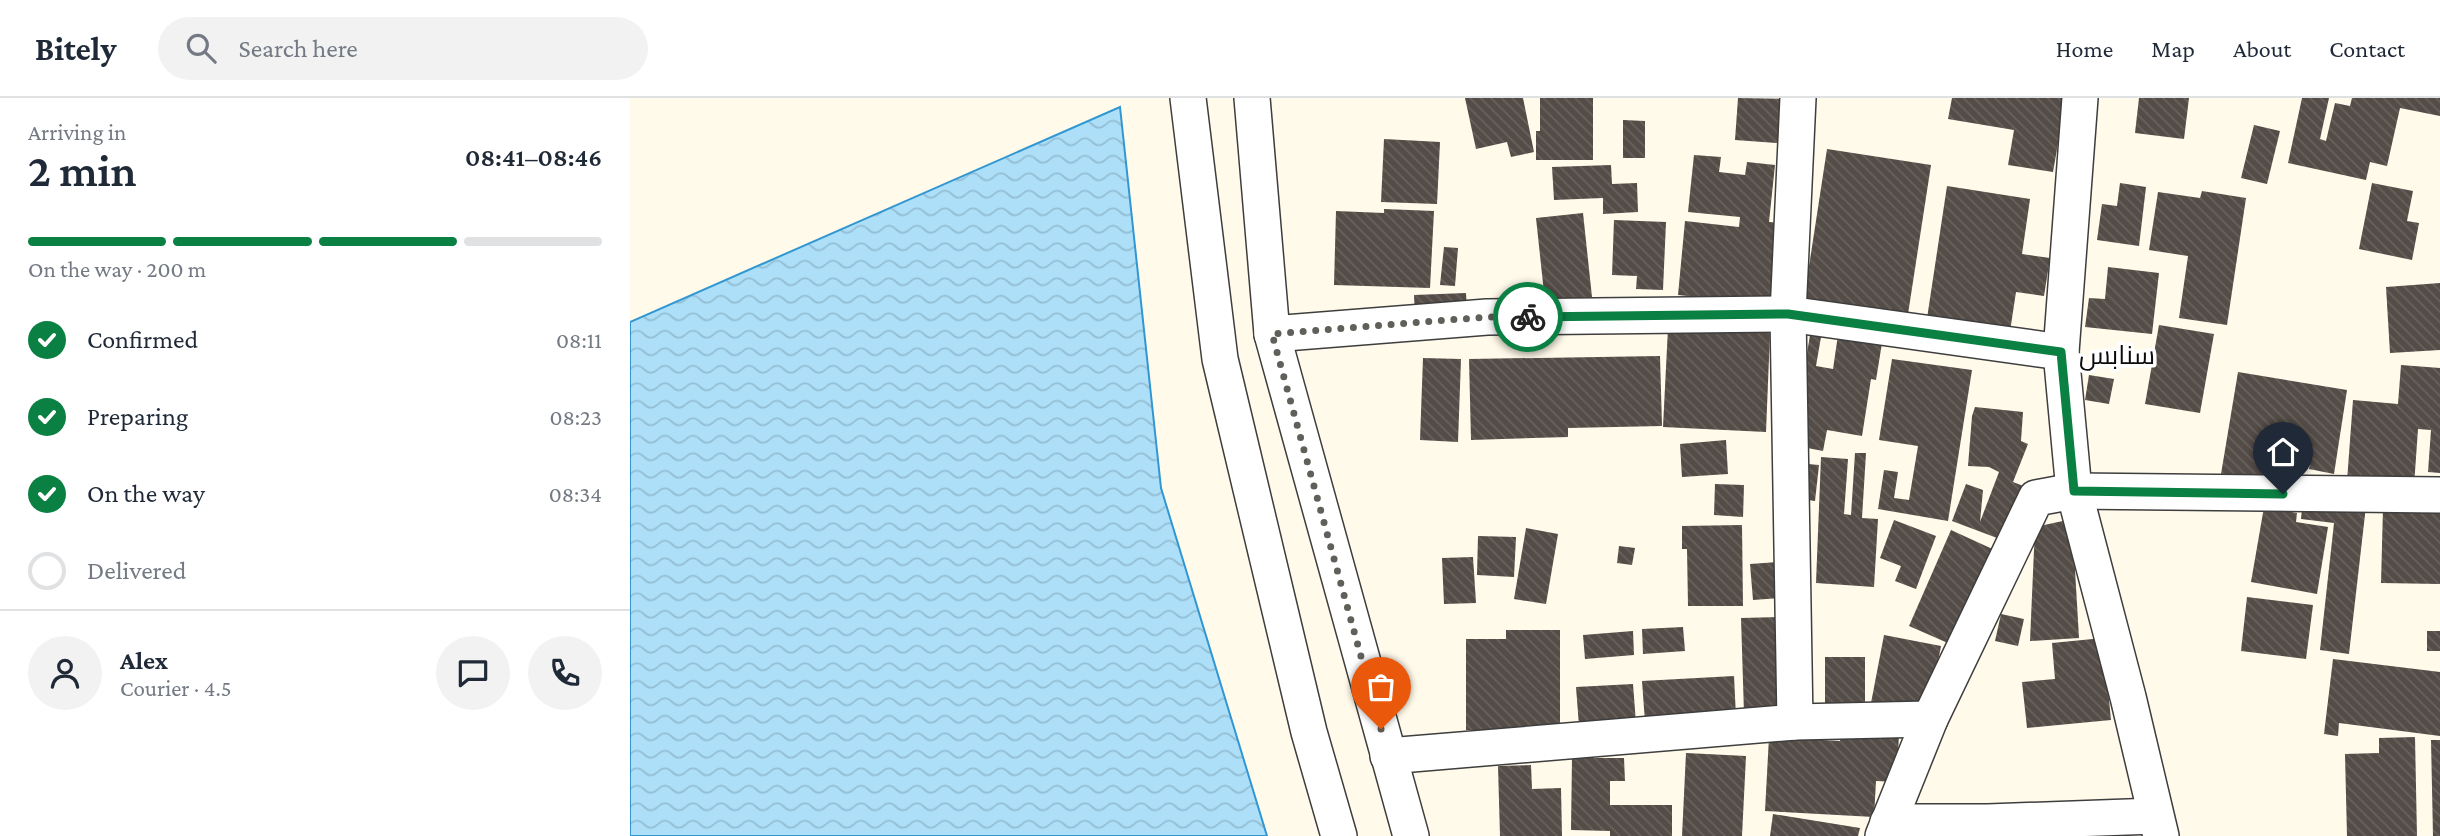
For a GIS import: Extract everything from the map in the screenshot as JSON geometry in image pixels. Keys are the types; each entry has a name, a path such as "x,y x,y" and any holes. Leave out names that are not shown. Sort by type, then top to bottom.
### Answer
{"street":[{"path":"1188,98 1220,359 1309,732 1339,836"},
{"path":"1252,98 1272,334 1411,836"},
{"path":"1795,722 1788,314 1798,98"},
{"path":"2080,98 2061,352 2074,491 2129,696 2158,826 1988,822 1886,829 1930,719 2036,498 2074,491 2440,495"},
{"path":"1272,334 1487,317 1788,314 2061,352"},
{"path":"1388,756 1795,722 1930,719"}],"water":[{"path":"1120,107 1161,488 1267,836 630,836 630,322"}],"building":[{"path":"1465,98 1523,98 1534,152 1511,157 1507,142 1476,149"},
{"path":"1540,98 1593,98 1593,160 1536,160 1536,131 1540,131"},
{"path":"1738,98 1793,99 1790,144 1735,140"},
{"path":"1952,98 2066,98 2053,172 2008,165 2014,130 1948,119"},
{"path":"2139,98 2189,98 2184,139 2135,133"},
{"path":"2302,98 2329,98 2320,139 2326,141 2335,103 2350,106 2352,98 2440,98 2440,116 2400,108 2387,166 2370,162 2366,180 2288,163"},
{"path":"1623,120 1645,121 1645,158 1623,158"},
{"path":"2254,125 2280,131 2267,184 2241,178"},
{"path":"1384,139 1440,142 1437,204 1381,202"},
{"path":"1827,149 1931,165 1906,327 1802,312"},
{"path":"1694,155 1721,157 1719,172 1745,175 1747,162 1775,165 1769,222 1782,223 1774,305 1678,295 1685,221 1739,227 1740,217 1688,212"},
{"path":"1611,165 1612,184 1637,183 1638,212 1603,214 1603,198 1554,200 1552,167"},
{"path":"2120,183 2146,187 2139,246 2097,240 2102,204 2117,206"},
{"path":"2372,183 2413,191 2407,221 2419,223 2412,260 2359,249"},
{"path":"1947,186 2030,199 2022,254 2050,258 2044,296 2016,292 2009,338 1926,325"},
{"path":"2202,191 2246,198 2227,325 2179,318 2188,256 2149,250 2158,192 2200,198"},
{"path":"1384,209 1434,211 1430,288 1334,285 1336,211 1384,213"},
{"path":"1583,213 1592,297 1545,302 1536,218"},
{"path":"1614,220 1666,222 1663,290 1636,289 1637,276 1612,275"},
{"path":"1444,247 1458,248 1455,286 1440,285"},
{"path":"2108,267 2159,273 2152,334 2085,327 2089,298 2105,299"},
{"path":"2440,283 2440,350 2390,353 2386,287"},
{"path":"1466,293 1467,312 1415,315 1414,295"},
{"path":"2159,325 2214,334 2200,413 2145,404"},
{"path":"1668,328 1770,333 1766,432 1663,427"},
{"path":"1810,335 1821,337 1816,366 1833,369 1838,335 1882,343 1876,380 1871,379 1862,436 1827,430 1823,451 1792,445"},
{"path":"1660,356 1662,426 1568,428 1568,437 1471,440 1469,359"},
{"path":"1423,358 1461,359 1458,442 1420,440"},
{"path":"1892,359 1972,370 1948,521 1878,509 1884,470 1898,472 1894,498 1909,500 1918,446 1879,440"},
{"path":"2401,365 2440,368 2440,473 2428,472 2431,430 2418,429 2414,486 2347,481 2353,400 2398,404"},
{"path":"2238,372 2347,390 2334,474 2309,469 2311,457 2279,452 2274,483 2221,474"},
{"path":"2089,375 2114,379 2109,404 2085,400"},
{"path":"1975,407 2023,412 2021,441 2028,444 2013,482 2026,487 2005,541 1952,521 1966,484 1983,490 1980,522 1999,472 1989,467 1968,466"},
{"path":"1726,440 1728,474 1682,477 1680,444"},
{"path":"1855,453 1866,453 1862,518 1878,519 1874,587 1816,583 1821,457 1848,459 1844,514 1851,515"},
{"path":"1797,463 1819,465 1815,501 1793,498"},
{"path":"1715,484 1744,485 1743,517 1714,515"},
{"path":"2303,499 2366,506 2349,654 2320,650 2334,523 2301,519"},
{"path":"2264,507 2297,513 2296,522 2328,527 2317,594 2251,582"},
{"path":"2383,508 2440,510 2440,584 2381,583"},
{"path":"2072,519 2079,638 2030,641 2035,527"},
{"path":"1894,520 1936,536 1916,589 1895,581 1901,566 1880,558"},
{"path":"1742,525 1743,606 1688,606 1687,549 1682,549 1682,526"},
{"path":"1526,528 1558,534 1546,604 1514,599"},
{"path":"1951,530 1999,552 1957,647 1909,626"},
{"path":"1478,536 1516,537 1514,577 1477,575"},
{"path":"1619,546 1635,548 1632,565 1617,563"},
{"path":"1473,557 1476,603 1444,604 1442,558"},
{"path":"1778,562 1781,598 1753,600 1750,564"},
{"path":"2247,597 2313,605 2306,659 2241,651"},
{"path":"2001,614 2024,619 2018,646 1995,641"},
{"path":"1784,617 1786,712 1744,713 1741,618"},
{"path":"1683,627 1685,651 1643,654 1642,629"},
{"path":"1506,630 1560,630 1560,730 1466,730 1466,639 1506,639"},
{"path":"1633,631 1634,655 1585,659 1583,635"},
{"path":"2427,631 2440,631 2440,651 2427,651"},
{"path":"1884,635 1941,646 1928,714 1871,703"},
{"path":"2103,638 2111,720 2027,728 2022,682 2055,679 2052,643"},
{"path":"1825,657 1865,657 1865,705 1825,705"},
{"path":"2333,659 2440,672 2440,736 2339,723 2338,736 2324,734"},
{"path":"1734,676 1736,717 1645,722 1642,681"},
{"path":"1633,684 1636,723 1579,726 1576,687"},
{"path":"1840,729 1899,732 1897,782 1876,781 1874,817 1765,811 1769,737 1840,741"},
{"path":"2415,737 2417,836 2347,836 2345,754 2379,753 2379,738"},
{"path":"2431,740 2440,740 2440,836 2433,836"},
{"path":"1686,753 1746,756 1742,836 1682,836"},
{"path":"1572,758 1624,758 1625,781 1610,781 1610,805 1672,805 1672,836 1610,836 1610,831 1571,830"},
{"path":"1531,765 1532,789 1561,788 1562,836 1500,836 1498,766"},
{"path":"1773,814 1860,828 1858,836 1770,836"}],"way so far":[{"path":"1381,729 1272,334 1487,317 1528,317"}],"district":[{"name":"سنابس","path":"2117,355"}],"route":[{"path":"1528,317 1788,314 2061,352 2074,491 2283,494"}]}
